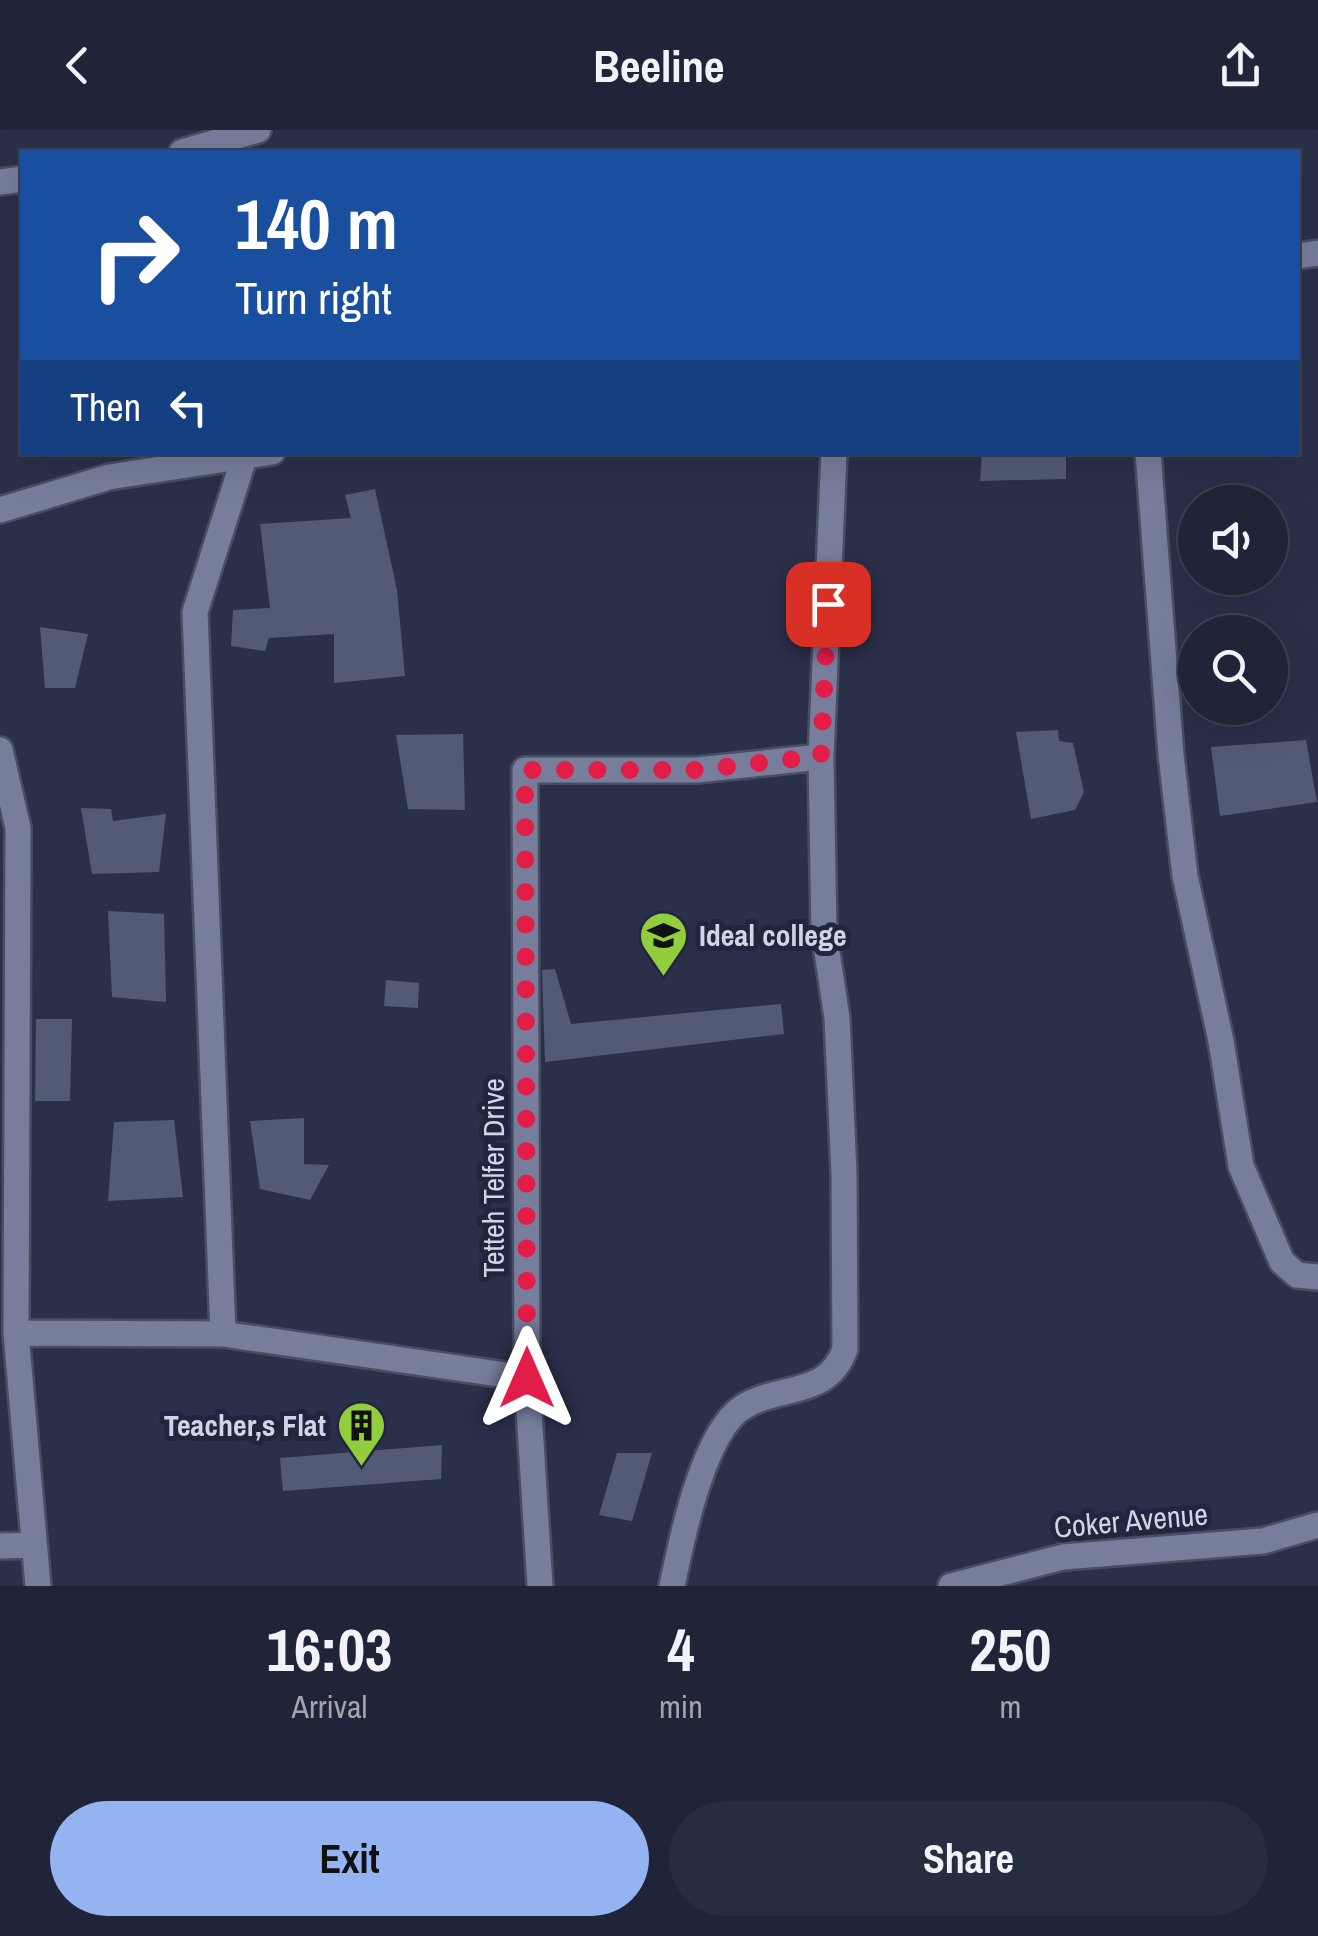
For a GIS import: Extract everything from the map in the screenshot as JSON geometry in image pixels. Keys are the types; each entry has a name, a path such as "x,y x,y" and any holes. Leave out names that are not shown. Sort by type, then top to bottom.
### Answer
{"street":[{"path":"189,150 258,130"},
{"path":"0,510 109,477 249,455"},
{"path":"224,1334 195,612 206,566 255,455"},
{"path":"672,1586 692,1496 730,1419 743,1407 827,1379 839,1366 845,1349 843,1153 837,1018 824,932 821,756 834,455"},
{"path":"1148,455 1171,755 1185,876 1221,1041 1241,1166 1282,1262 1297,1275 1318,1277"},
{"path":"0,750 18,828 16,1333 38,1586"},
{"name":"Tetteh Telfer Drive","path":"540,1586 527,1378 525,770 697,770 821,756"},
{"path":"16,1333 224,1334 527,1378"},
{"name":"Coker Avenue","path":"951,1586 1062,1557 1263,1541 1318,1525"},
{"path":"0,1546 34,1545"}],"building":[{"path":"982,455 1066,455 1066,479 980,481"},
{"path":"375,489 397,590 405,676 334,683 334,634 269,638 265,651 231,646 233,610 270,608 260,524 351,518 345,495"},
{"path":"40,627 88,634 75,688 45,688"},
{"path":"1058,730 1059,741 1073,743 1084,792 1075,810 1031,819 1016,732"},
{"path":"463,734 465,810 408,809 396,735"},
{"path":"1306,740 1317,802 1220,816 1211,747"},
{"path":"81,808 111,809 113,821 166,814 159,872 92,874"},
{"path":"108,911 164,914 166,1002 112,997"},
{"path":"555,969 571,1024 781,1004 784,1034 545,1062 542,970"},
{"path":"386,980 419,983 418,1008 384,1006"},
{"path":"36,1019 72,1019 70,1101 35,1101"},
{"path":"304,1118 304,1164 329,1165 310,1200 260,1189 250,1121"},
{"path":"174,1120 183,1197 108,1201 114,1122"},
{"name":"Teacher,s Flat","path":"442,1445 441,1479 283,1491 280,1458"},
{"path":"617,1453 652,1453 632,1521 599,1515"}],"place":[{"name":"Ideal college","path":"664,978"},
{"name":"Teacher,s Flat","path":"361,1468"}],"route":[{"path":"527,1378 525,770 697,770 821,756 828,604"}]}
